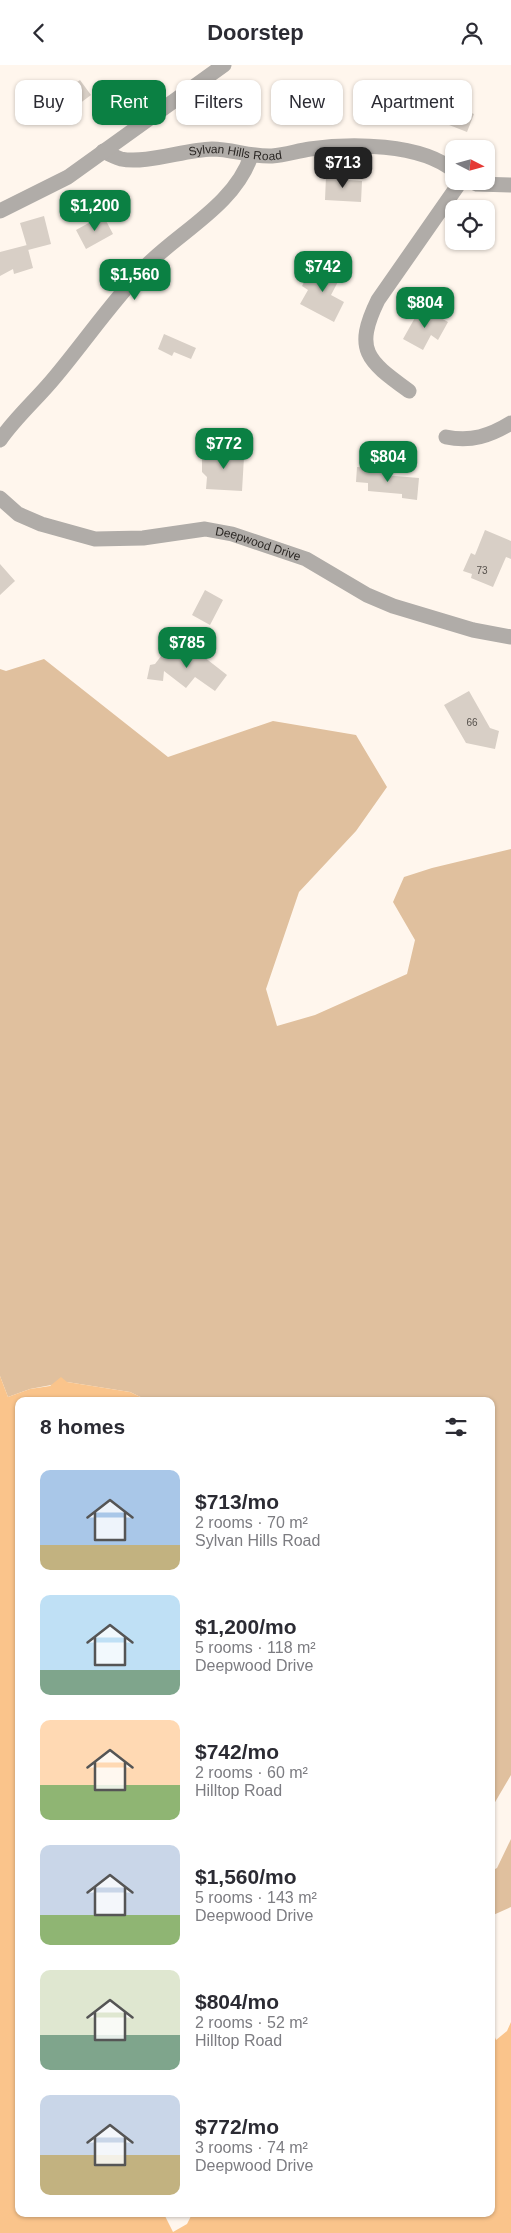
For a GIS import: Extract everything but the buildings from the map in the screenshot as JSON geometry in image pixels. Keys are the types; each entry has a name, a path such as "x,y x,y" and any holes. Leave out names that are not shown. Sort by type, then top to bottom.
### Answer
{"street":[{"path":"0,211 68,177 224,65"},
{"name":"Sylvan Hills Road","path":"103,151 121,159 142,160 213,149 250,156 274,156 328,147 380,147 434,159 445,166"},
{"path":"0,440 9,427 37,400 128,286 148,264 229,193 245,172 250,156"},
{"path":"495,185 511,185"},
{"path":"409,391 375,365 367,350 365,335 369,319 378,301 455,190"},
{"path":"446,437 470,440 488,435 511,423"},
{"name":"Deepwood Drive","path":"0,498 18,514 42,524 95,539 143,538 205,529 232,534 306,559 367,595 393,606 473,630 511,637"}],"shaded area":[{"path":"44,659 168,757 273,721 356,735 387,787 356,831 299,892 266,989 277,1026 315,1015 407,974 415,940 393,902 404,877 432,868 511,849 511,1775 495,1802 495,1397 141,1397 130,1392 67,1382 30,1389 8,1397 0,1376 0,669 6,671"},
{"path":"0,1376 8,1397 30,1389 50,1386 61,1377 67,1382 130,1392 141,1397 15,1397 15,2217 166,2217 173,2232 187,2224 190,2217 495,2217 495,2037 496,2040 507,2031 511,2022 511,2233 0,2233"},
{"path":"511,1839 511,1907 495,1914 495,1869"}]}
